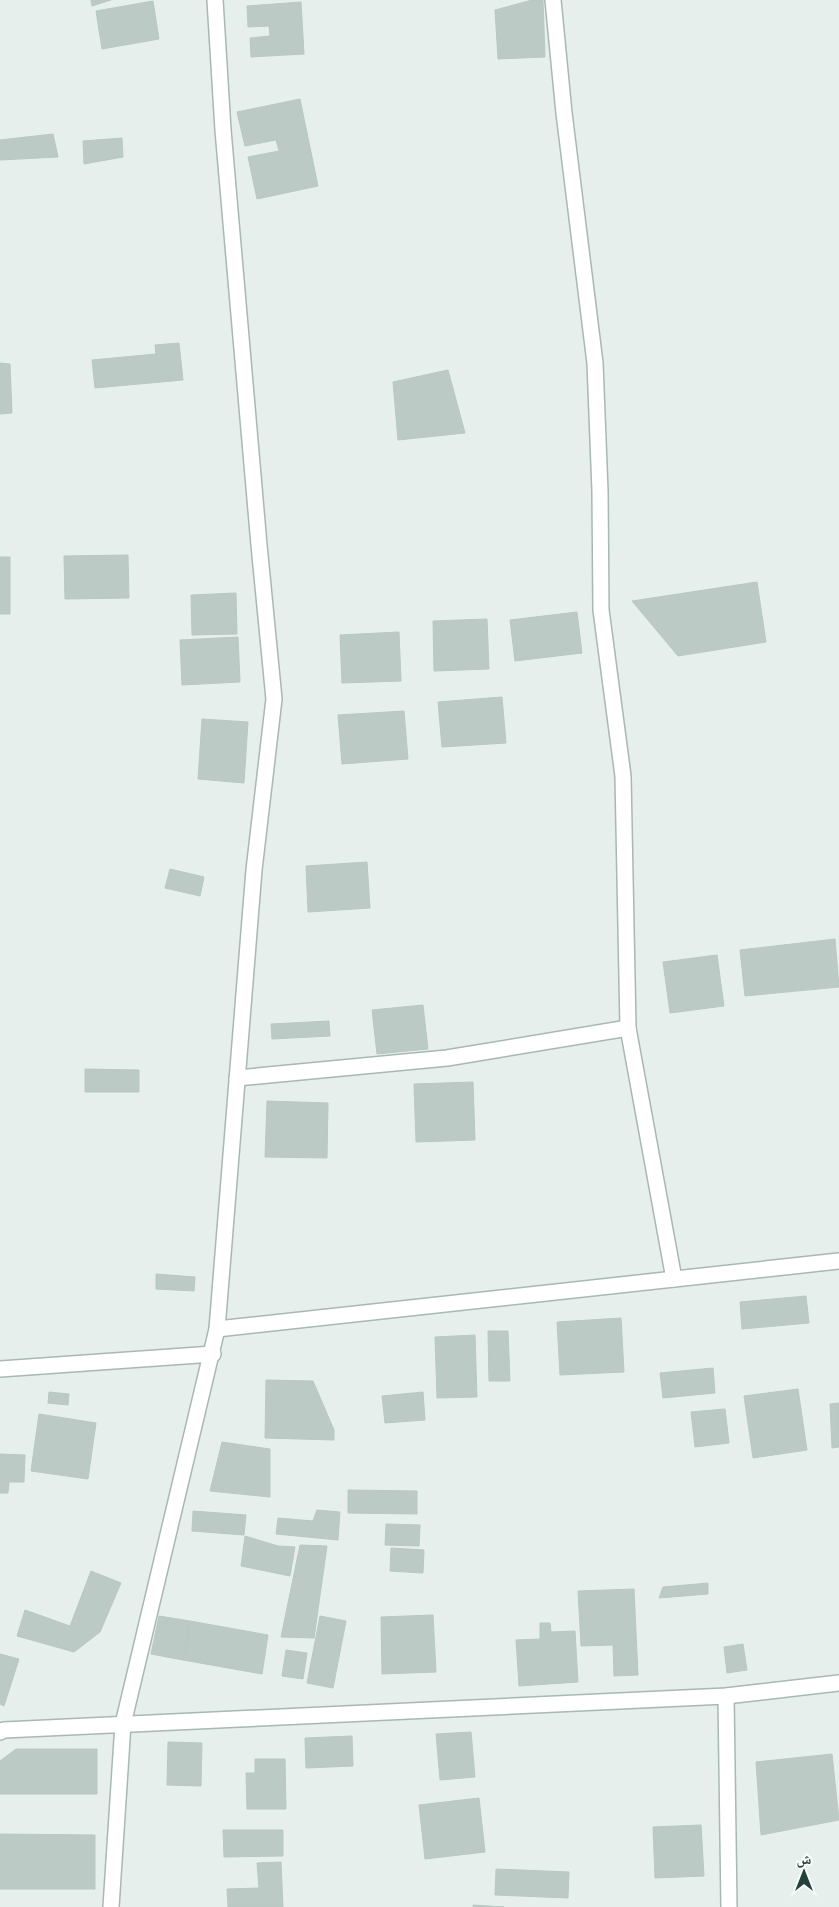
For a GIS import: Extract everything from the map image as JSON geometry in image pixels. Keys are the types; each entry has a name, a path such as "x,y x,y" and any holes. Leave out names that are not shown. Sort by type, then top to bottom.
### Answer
{"street":[{"path":"111,1907 123,1724 218,1328 254,870 274,700 223,130 215,0"},
{"path":"553,0 564,113 595,363 600,491 601,610 623,776 628,1028 674,1279"},
{"path":"237,1078 447,1058 628,1028"},
{"path":"218,1328 839,1261"},
{"path":"0,1369 213,1354"},
{"path":"0,1732 4,1730 123,1724 726,1696 839,1683"},
{"path":"726,1696 729,1907"}],"building":[{"path":"91,0 111,0 92,6"},
{"path":"532,0 543,0 545,57 498,59 495,10"},
{"path":"153,1 159,39 102,49 96,11"},
{"path":"301,2 304,54 251,57 250,38 270,36 269,26 248,27 247,6"},
{"path":"300,99 318,186 257,199 248,157 279,151 276,140 245,146 237,112"},
{"path":"53,134 58,157 0,160 0,140"},
{"path":"122,138 123,157 84,164 83,141"},
{"path":"179,343 183,380 95,388 92,360 156,354 155,345"},
{"path":"0,363 10,364 12,413 0,414"},
{"path":"448,370 465,433 398,440 393,382"},
{"path":"128,555 129,598 65,599 64,556"},
{"path":"0,557 10,557 10,614 0,614"},
{"path":"757,582 766,642 678,656 632,601"},
{"path":"236,593 237,634 192,635 191,595"},
{"path":"577,612 582,653 515,661 510,620"},
{"path":"487,619 489,669 434,671 433,621"},
{"path":"399,632 401,681 342,683 340,635"},
{"path":"238,637 240,682 182,685 180,640"},
{"path":"502,697 506,743 442,747 438,702"},
{"path":"404,711 408,759 342,764 338,715"},
{"path":"202,719 248,722 244,783 198,779"},
{"path":"367,862 370,908 308,912 306,866"},
{"path":"170,869 204,877 200,896 165,888"},
{"path":"835,939 839,987 745,996 740,950"},
{"path":"717,955 724,1006 670,1013 663,962"},
{"path":"423,1005 428,1049 377,1054 372,1010"},
{"path":"329,1021 330,1036 272,1039 271,1024"},
{"path":"85,1069 139,1070 139,1092 85,1092"},
{"path":"473,1082 475,1140 416,1142 414,1084"},
{"path":"267,1101 328,1103 327,1158 265,1157"},
{"path":"156,1274 195,1277 194,1291 156,1289"},
{"path":"806,1296 809,1323 742,1329 740,1302"},
{"path":"621,1318 624,1372 560,1375 557,1322"},
{"path":"488,1331 508,1331 510,1381 489,1381"},
{"path":"475,1335 477,1397 437,1398 435,1337"},
{"path":"713,1368 715,1393 663,1398 660,1373"},
{"path":"266,1380 313,1381 334,1430 334,1440 265,1438"},
{"path":"798,1389 807,1450 753,1458 744,1396"},
{"path":"49,1392 69,1394 68,1405 48,1403"},
{"path":"423,1392 425,1420 385,1423 382,1396"},
{"path":"839,1403 839,1447 832,1448 830,1404"},
{"path":"725,1409 729,1443 695,1447 691,1412"},
{"path":"39,1414 96,1423 88,1479 31,1471"},
{"path":"222,1442 270,1449 270,1497 210,1491"},
{"path":"0,1454 25,1455 24,1482 9,1482 8,1493 0,1493"},
{"path":"348,1490 417,1491 417,1514 348,1513"},
{"path":"317,1510 340,1512 338,1540 276,1534 278,1518 313,1521"},
{"path":"193,1511 246,1515 244,1535 192,1531"},
{"path":"386,1524 420,1525 419,1546 385,1545"},
{"path":"245,1536 278,1546 295,1547 290,1576 241,1566"},
{"path":"300,1545 327,1546 314,1638 281,1637"},
{"path":"391,1548 424,1550 423,1573 390,1571"},
{"path":"91,1571 121,1583 100,1632 74,1652 17,1636 25,1610 70,1626"},
{"path":"708,1583 708,1594 659,1598 663,1587"},
{"path":"634,1589 638,1675 614,1676 613,1645 581,1646 578,1591"},
{"path":"433,1615 436,1672 382,1674 381,1617"},
{"path":"159,1616 190,1621 183,1660 151,1654"},
{"path":"320,1616 346,1621 333,1688 307,1683"},
{"path":"190,1621 268,1635 262,1674 183,1660"},
{"path":"540,1623 550,1623 551,1632 575,1631 578,1682 519,1686 516,1640 540,1639"},
{"path":"743,1644 747,1670 727,1673 724,1647"},
{"path":"286,1650 307,1653 303,1679 282,1676"},
{"path":"0,1654 19,1659 4,1706 0,1704"},
{"path":"471,1732 475,1777 440,1780 436,1734"},
{"path":"352,1736 353,1766 306,1768 305,1738"},
{"path":"168,1742 202,1743 201,1786 167,1785"},
{"path":"16,1749 97,1749 97,1794 0,1794 0,1761"},
{"path":"832,1754 839,1820 761,1835 756,1762"},
{"path":"255,1759 285,1759 286,1809 247,1809 246,1773 255,1773"},
{"path":"479,1798 485,1852 425,1859 419,1805"},
{"path":"701,1825 704,1876 655,1878 653,1827"},
{"path":"223,1830 283,1830 283,1856 224,1857"},
{"path":"0,1834 95,1835 95,1889 0,1889"},
{"path":"281,1862 283,1907 228,1907 227,1889 259,1888 257,1863"},
{"path":"496,1869 569,1872 568,1898 495,1895"},
{"path":"473,1905 504,1907 473,1907"}]}
